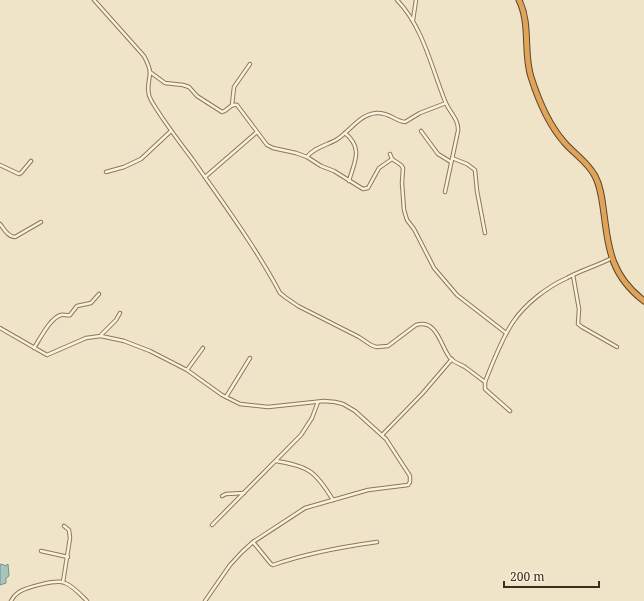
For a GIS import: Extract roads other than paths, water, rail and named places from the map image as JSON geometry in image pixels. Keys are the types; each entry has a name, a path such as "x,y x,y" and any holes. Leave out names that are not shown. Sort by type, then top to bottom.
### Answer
{"highway":[{"path":"519,0 526,19 528,63 534,84 547,115 560,137 585,162 597,181 601,194 612,258 615,267 623,281 644,302"}],"street":[{"path":"94,0 144,56 150,72 147,90 149,96 171,131 235,219 267,268 280,293 298,306 376,347 388,346 416,325 422,324 432,327 452,359 485,382"},
{"path":"397,0 413,20 430,59 446,103 459,124 445,192"},
{"path":"413,20 416,0"},
{"path":"232,105 236,83 250,64"},
{"path":"150,72 165,83 183,84 189,87 197,96 222,112 232,105 237,105 240,107 264,142 270,146 307,157 321,166 334,171 363,189 368,188 379,168 392,159"},
{"path":"307,157 312,151 336,140 359,120 368,115 384,113 405,122 420,113 446,103"},
{"path":"106,172 141,160 171,131"},
{"path":"420,131 438,154 452,162"},
{"path":"204,177 257,132"},
{"path":"345,133 355,147 357,156 349,180"},
{"path":"390,154 392,159 402,165 403,168 404,204 407,220 414,229 434,268 444,281 462,298 506,333"},
{"path":"452,158 467,164 475,170 477,191 485,233"},
{"path":"0,165 19,174 31,161"},
{"path":"0,224 9,234 15,237 41,222"},
{"path":"510,411 485,389 485,382 506,333 518,315 536,298 558,283 612,258"},
{"path":"573,275 579,310 578,324 617,347"},
{"path":"34,348 47,327 57,317 61,315 70,315 77,306 91,302 99,294"},
{"path":"101,336 116,320 120,313"},
{"path":"0,328 44,354 50,354 86,338 101,336 139,346 187,370 226,397 240,404 262,407 335,402 350,408 382,435 393,448 411,478 409,484 405,486 372,489 305,508 253,542 235,559 205,601"},
{"path":"187,370 203,348"},
{"path":"226,397 250,358"},
{"path":"382,435 422,394 452,359"},
{"path":"212,525 301,435 312,418 318,402"},
{"path":"276,461 295,464 310,471 321,482 333,500"},
{"path":"222,496 226,494 245,493"},
{"path":"63,582 68,557 70,534 69,530 64,526"},
{"path":"253,542 273,565 298,556 323,550 377,542"},
{"path":"41,551 68,557"},
{"path":"11,601 15,595 33,586 63,582 68,584 87,601"}],"water":[{"path":"0,564 5,566 8,564 9,576 6,578 6,583 0,585"}]}
